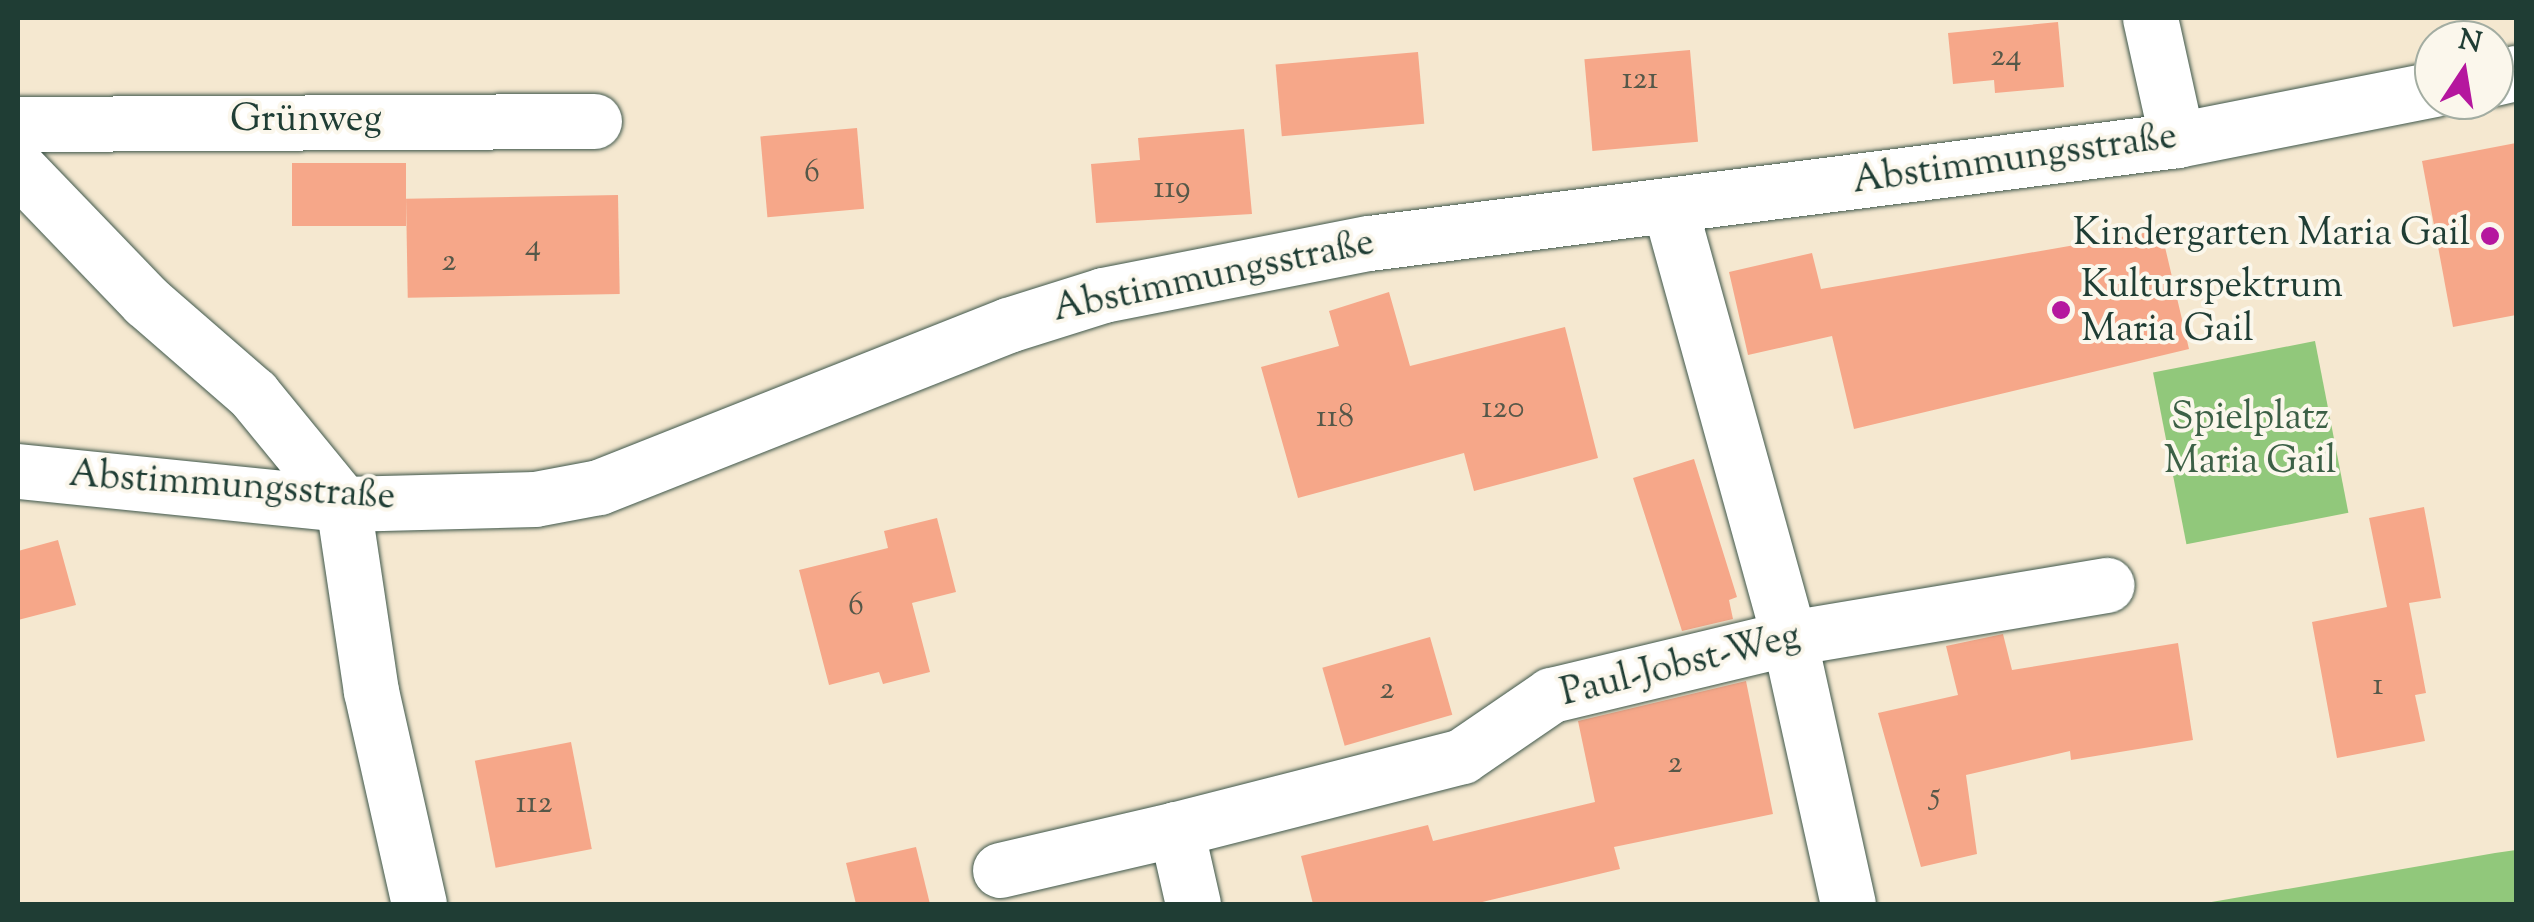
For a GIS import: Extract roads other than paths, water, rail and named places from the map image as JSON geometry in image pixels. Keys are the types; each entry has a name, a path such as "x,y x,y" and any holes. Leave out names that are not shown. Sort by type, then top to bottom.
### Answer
{"street":[{"path":"2150,18 2177,140"},
{"name":"Abstimmungsstraße","path":"18,471 343,504 535,498 599,487 1008,325 1104,296 1369,243 1670,208 2177,140 2414,93"},
{"name":"Grünweg","path":"18,124 594,121"},
{"path":"18,168 146,301 253,394 343,504 370,690 419,904"},
{"path":"1670,208 1789,638 1848,904"},
{"name":"Paul-Jobst-Weg","path":"1000,870 1462,756 1551,694 1789,638 2107,585"},
{"path":"1176,829 1193,904"}],"place":[{"name":"Kindergarten Maria Gail","path":"2490,236"},
{"name":"Kulturspektrum Maria Gail","path":"2061,310"}],"park label":[{"name":"Spielplatz Maria Gail","path":"2250,442"}]}
